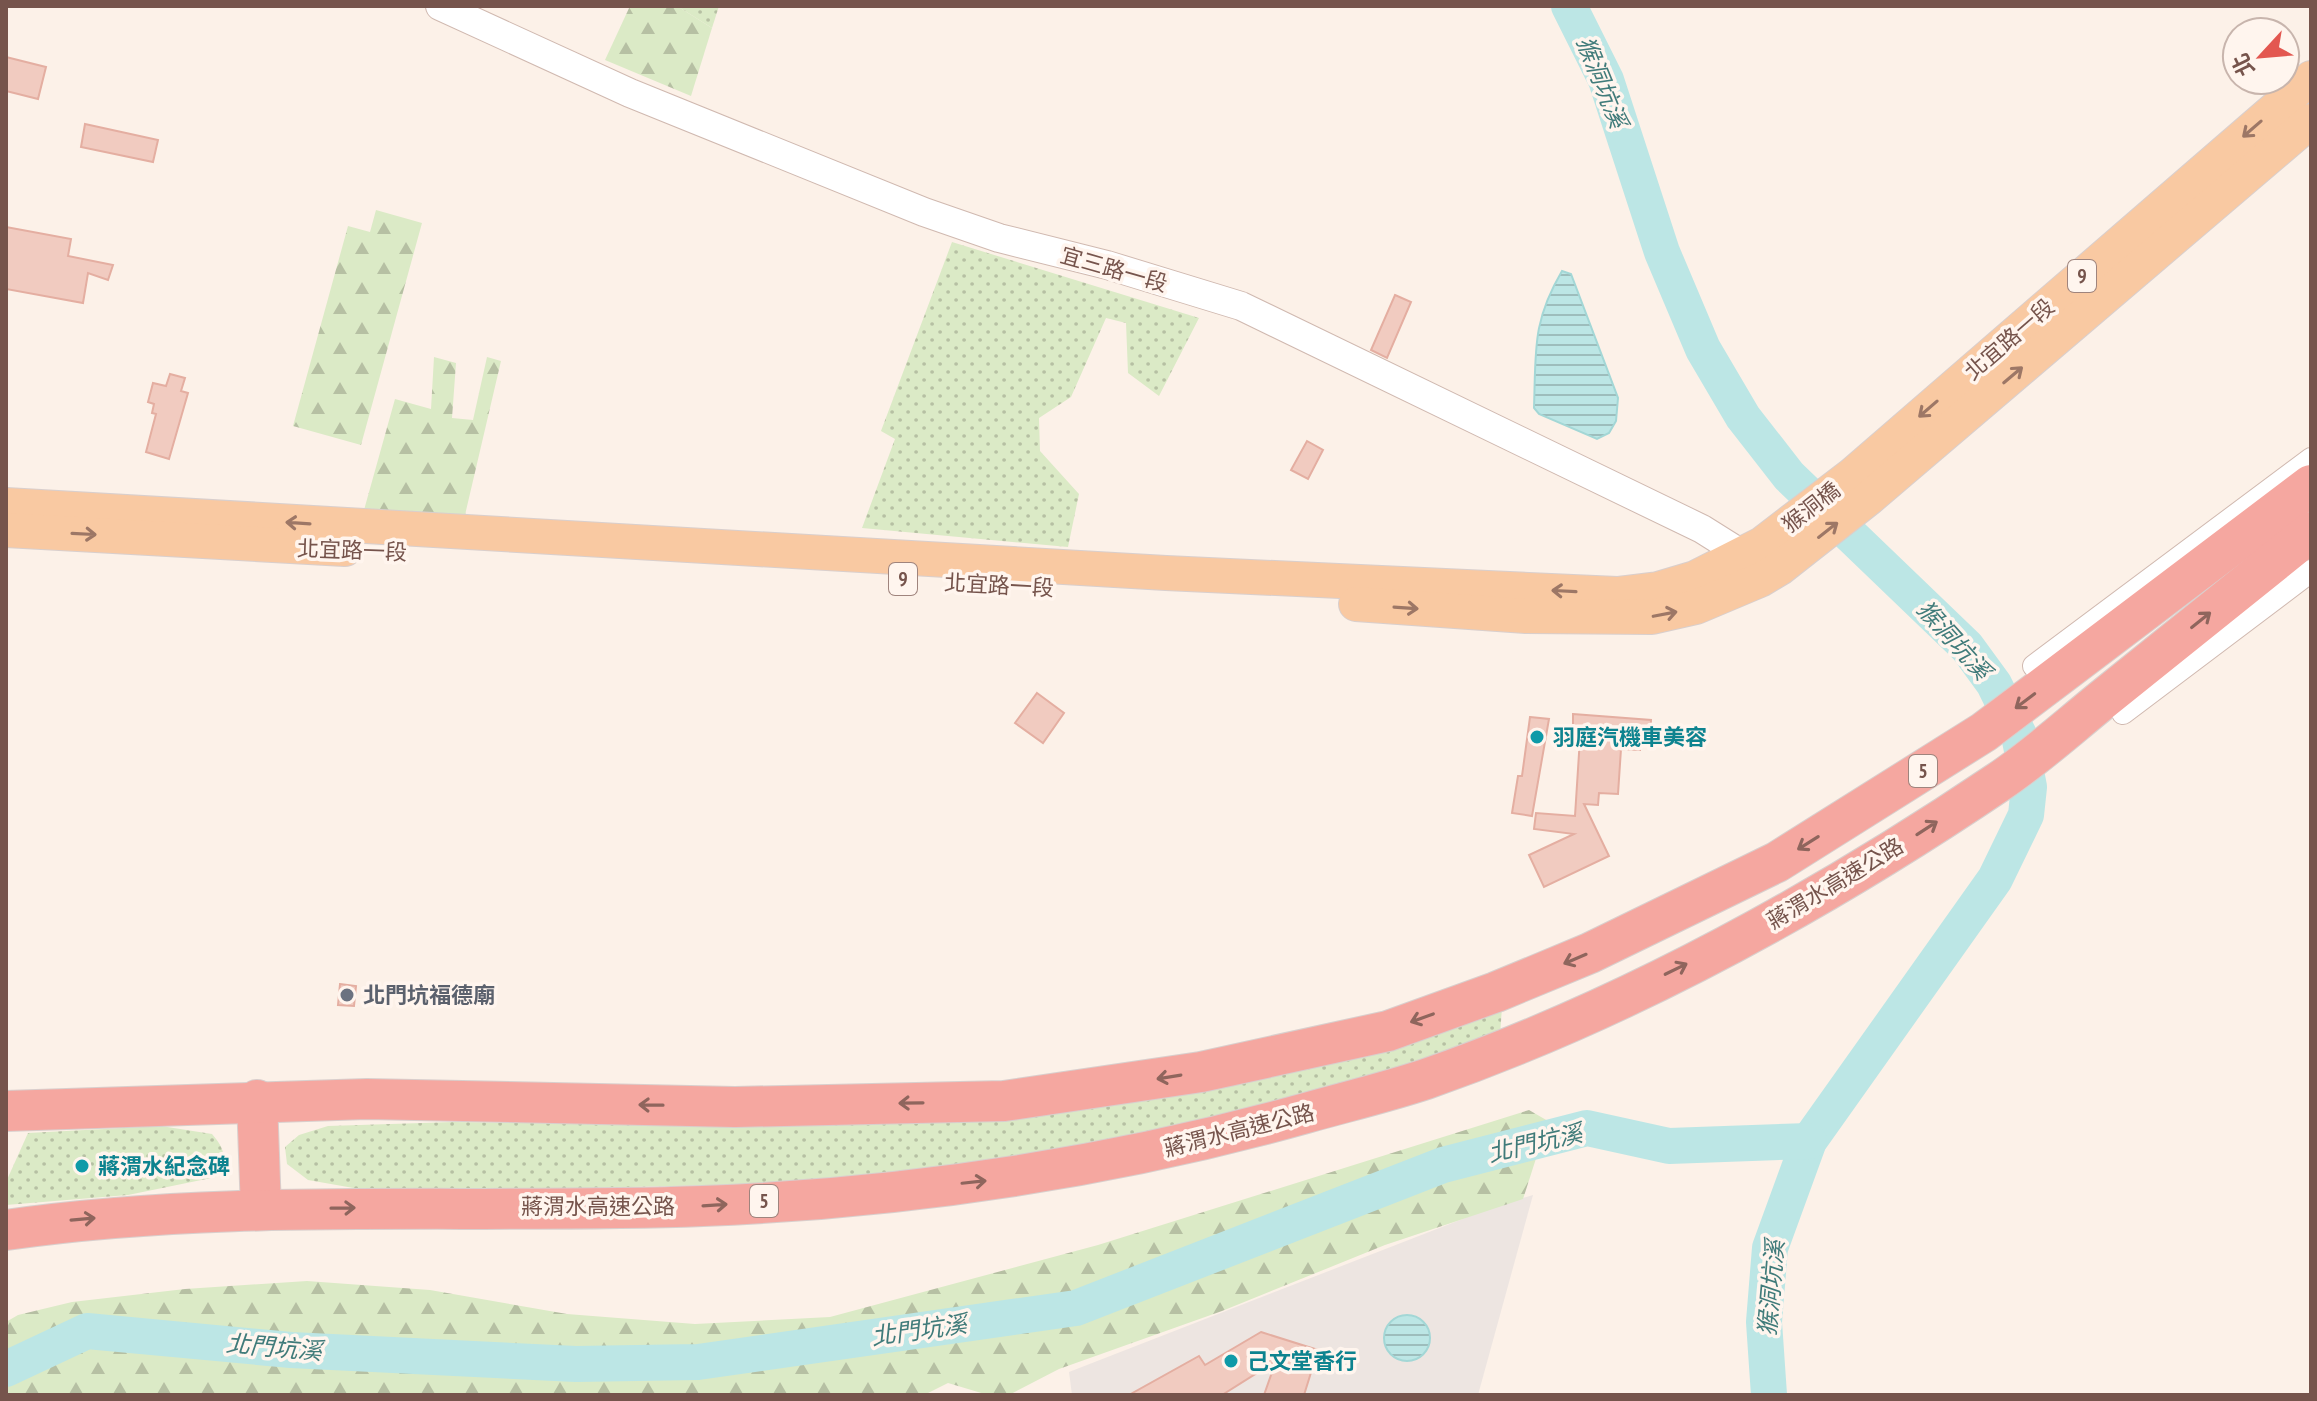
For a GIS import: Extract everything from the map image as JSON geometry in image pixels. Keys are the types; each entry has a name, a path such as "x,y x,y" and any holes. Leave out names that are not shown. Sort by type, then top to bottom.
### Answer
{"highway":[{"name":"5","path":"6,1111 257,1100 735,1107 1004,1101 1201,1072 1388,1031 1496,992 1590,953 1777,862 1984,732 2311,485"},
{"name":"蔣渭水高速公路","path":"6,1230 81,1219 261,1210 703,1206 1028,1176 1230,1134 1421,1081 1504,1049 1623,996 1810,903 2006,777 2311,532"},
{"path":"257,1100 261,1210"}],"main road":[{"name":"北宜路一段","path":"1861,486 2311,78"},
{"name":"北宜路一段","path":"1861,486 2311,121"},
{"name":"猴洞橋","path":"1766,559 1861,486"},
{"name":"北宜路一段","path":"6,505 1150,572 1617,594 1658,589 1766,559"},
{"name":"北宜路一段","path":"6,530 1526,616 1662,616 1725,597 1766,559"}],"street":[{"name":"宜三路一段","path":"440,6 630,93 924,212 999,238 1107,265 1241,306 1766,559"},
{"path":"2034,666 2311,459"},
{"path":"2123,713 2311,571"}],"shaded area":[{"name":"己文堂香行","path":"1533,1195 1478,1395 1072,1395 1069,1372 1496,1206"}],"green space":[{"path":"630,6 677,6 712,28 691,96 605,60"},
{"path":"677,6 719,6 712,28"},
{"path":"376,210 422,223 361,445 293,426 348,226 370,232"},
{"path":"952,242 1199,318 1159,396 1128,373 1126,323 1106,318 1071,397 1039,418 1040,451 1079,494 1068,547 862,528 895,439 881,431"},
{"path":"434,357 456,363 452,418 473,420 487,357 501,361 465,515 364,510 395,399 431,409"},
{"path":"1502,1007 1500,1036 1416,1068 1139,1142 837,1182 382,1193 308,1180 287,1164 285,1147 299,1135 328,1126 453,1122 791,1126 980,1118"},
{"path":"1529,1110 1548,1121 1523,1199 1385,1245 1222,1311 1059,1369 1009,1395 988,1395 948,1383 924,1395 6,1395 6,1322 18,1315 72,1302 185,1289 307,1281 430,1290 567,1314 695,1324 830,1317 1098,1245"},
{"path":"161,1126 212,1134 223,1155 216,1177 128,1195 6,1205 6,1182 28,1133"}],"water":[{"path":"1562,271 1571,274 1618,398 1616,421 1609,433 1597,439 1539,414 1534,408 1540,321"},
{"path":"1407,1315 1423,1322 1430,1338 1423,1354 1407,1361 1391,1354 1384,1338 1391,1322"}],"building":[{"path":"6,57 46,67 38,99 6,91"},
{"path":"85,124 158,140 153,162 81,147"},
{"path":"6,227 71,239 68,256 113,265 108,280 88,273 83,303 6,289"},
{"path":"1395,295 1411,302 1387,358 1371,350"},
{"path":"170,374 185,378 181,391 188,393 169,459 146,452 156,414 152,413 154,404 148,402 153,383 166,386"},
{"path":"1307,441 1323,450 1308,479 1291,470"},
{"path":"1037,693 1064,713 1043,743 1015,723"},
{"path":"1573,714 1651,720 1650,743 1640,742 1640,750 1621,749 1618,794 1599,793 1598,805 1584,804 1609,856 1544,887 1529,855 1574,834 1534,829 1536,813 1575,816 1580,738 1573,738"},
{"path":"1530,717 1549,719 1532,816 1512,813 1518,776 1522,776"},
{"name":"北門坑福德廟","path":"340,984 356,986 354,1006 338,1005"},
{"path":"1261,1332 1318,1350 1304,1395 1264,1395 1276,1361 1222,1395 1129,1395 1199,1356 1205,1365"}],"waterway":[{"name":"猴洞坑溪","path":"1569,6 1606,80 1662,252 1703,349 1743,417 1789,476 1967,647 1994,684 2019,735 2029,787 2026,815 1995,879 1809,1141 1770,1248 1764,1322 1769,1395"},
{"name":"北門坑溪","path":"6,1369 87,1331 291,1350 576,1364 698,1362 1076,1308 1443,1165 1587,1128 1669,1146 1809,1141"}],"place":[{"name":"羽庭汽機車美容","path":"1537,737"},
{"name":"北門坑福德廟","path":"347,995"},
{"name":"蔣渭水紀念碑","path":"82,1166"},
{"name":"己文堂香行","path":"1231,1361"}]}
